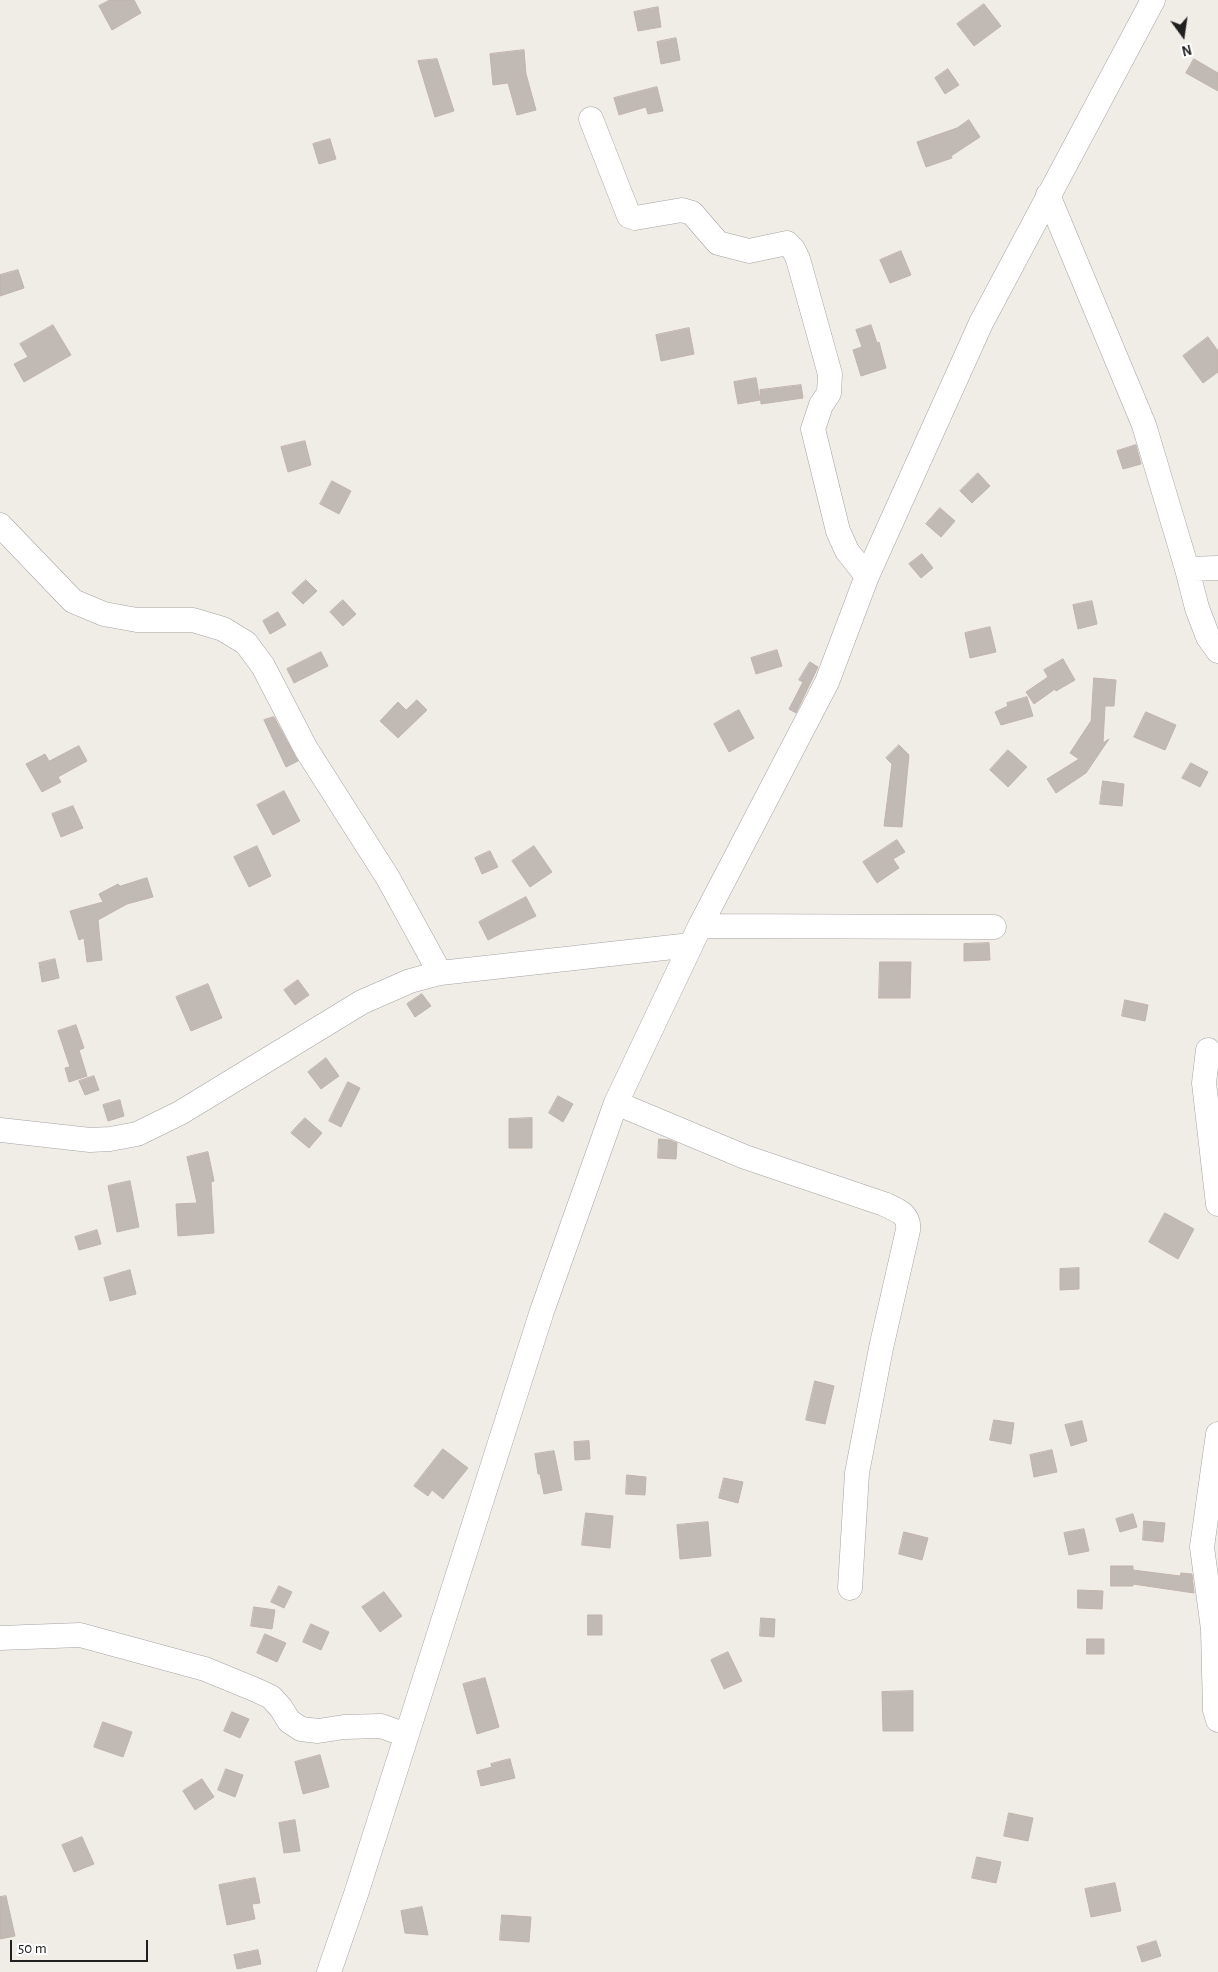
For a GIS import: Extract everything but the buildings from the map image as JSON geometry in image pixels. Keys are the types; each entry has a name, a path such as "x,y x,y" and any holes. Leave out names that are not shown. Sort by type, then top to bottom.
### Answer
{"street":[{"path":"330,1972 542,1311 616,1103 695,936 827,682 868,576 981,323 1153,0"},
{"path":"591,119 629,216 635,218 682,210 692,213 718,243 749,251 787,242 793,249 798,259 830,374 829,393 820,405 813,429 838,531 847,551 868,576"},
{"path":"1048,195 1144,425 1188,568 1197,608 1208,638 1218,651"},
{"path":"0,524 73,601 104,614 137,620 193,620 223,629 246,643 263,666 306,749 388,878 440,973"},
{"path":"1188,568 1218,568"},
{"path":"0,1130 90,1140 110,1139 137,1134 180,1113 362,1002 410,981 440,973 695,936 994,927"},
{"path":"1208,1050 1204,1083 1218,1204"},
{"path":"616,1103 745,1157 884,1204 903,1213 907,1218 908,1230 880,1348 857,1473 850,1588"},
{"path":"1218,1434 1202,1547 1213,1629 1215,1710 1218,1720"},
{"path":"0,1638 80,1635 205,1669 256,1690 271,1698 281,1708 289,1721 301,1729 318,1731 344,1727 381,1726 406,1735"}]}
